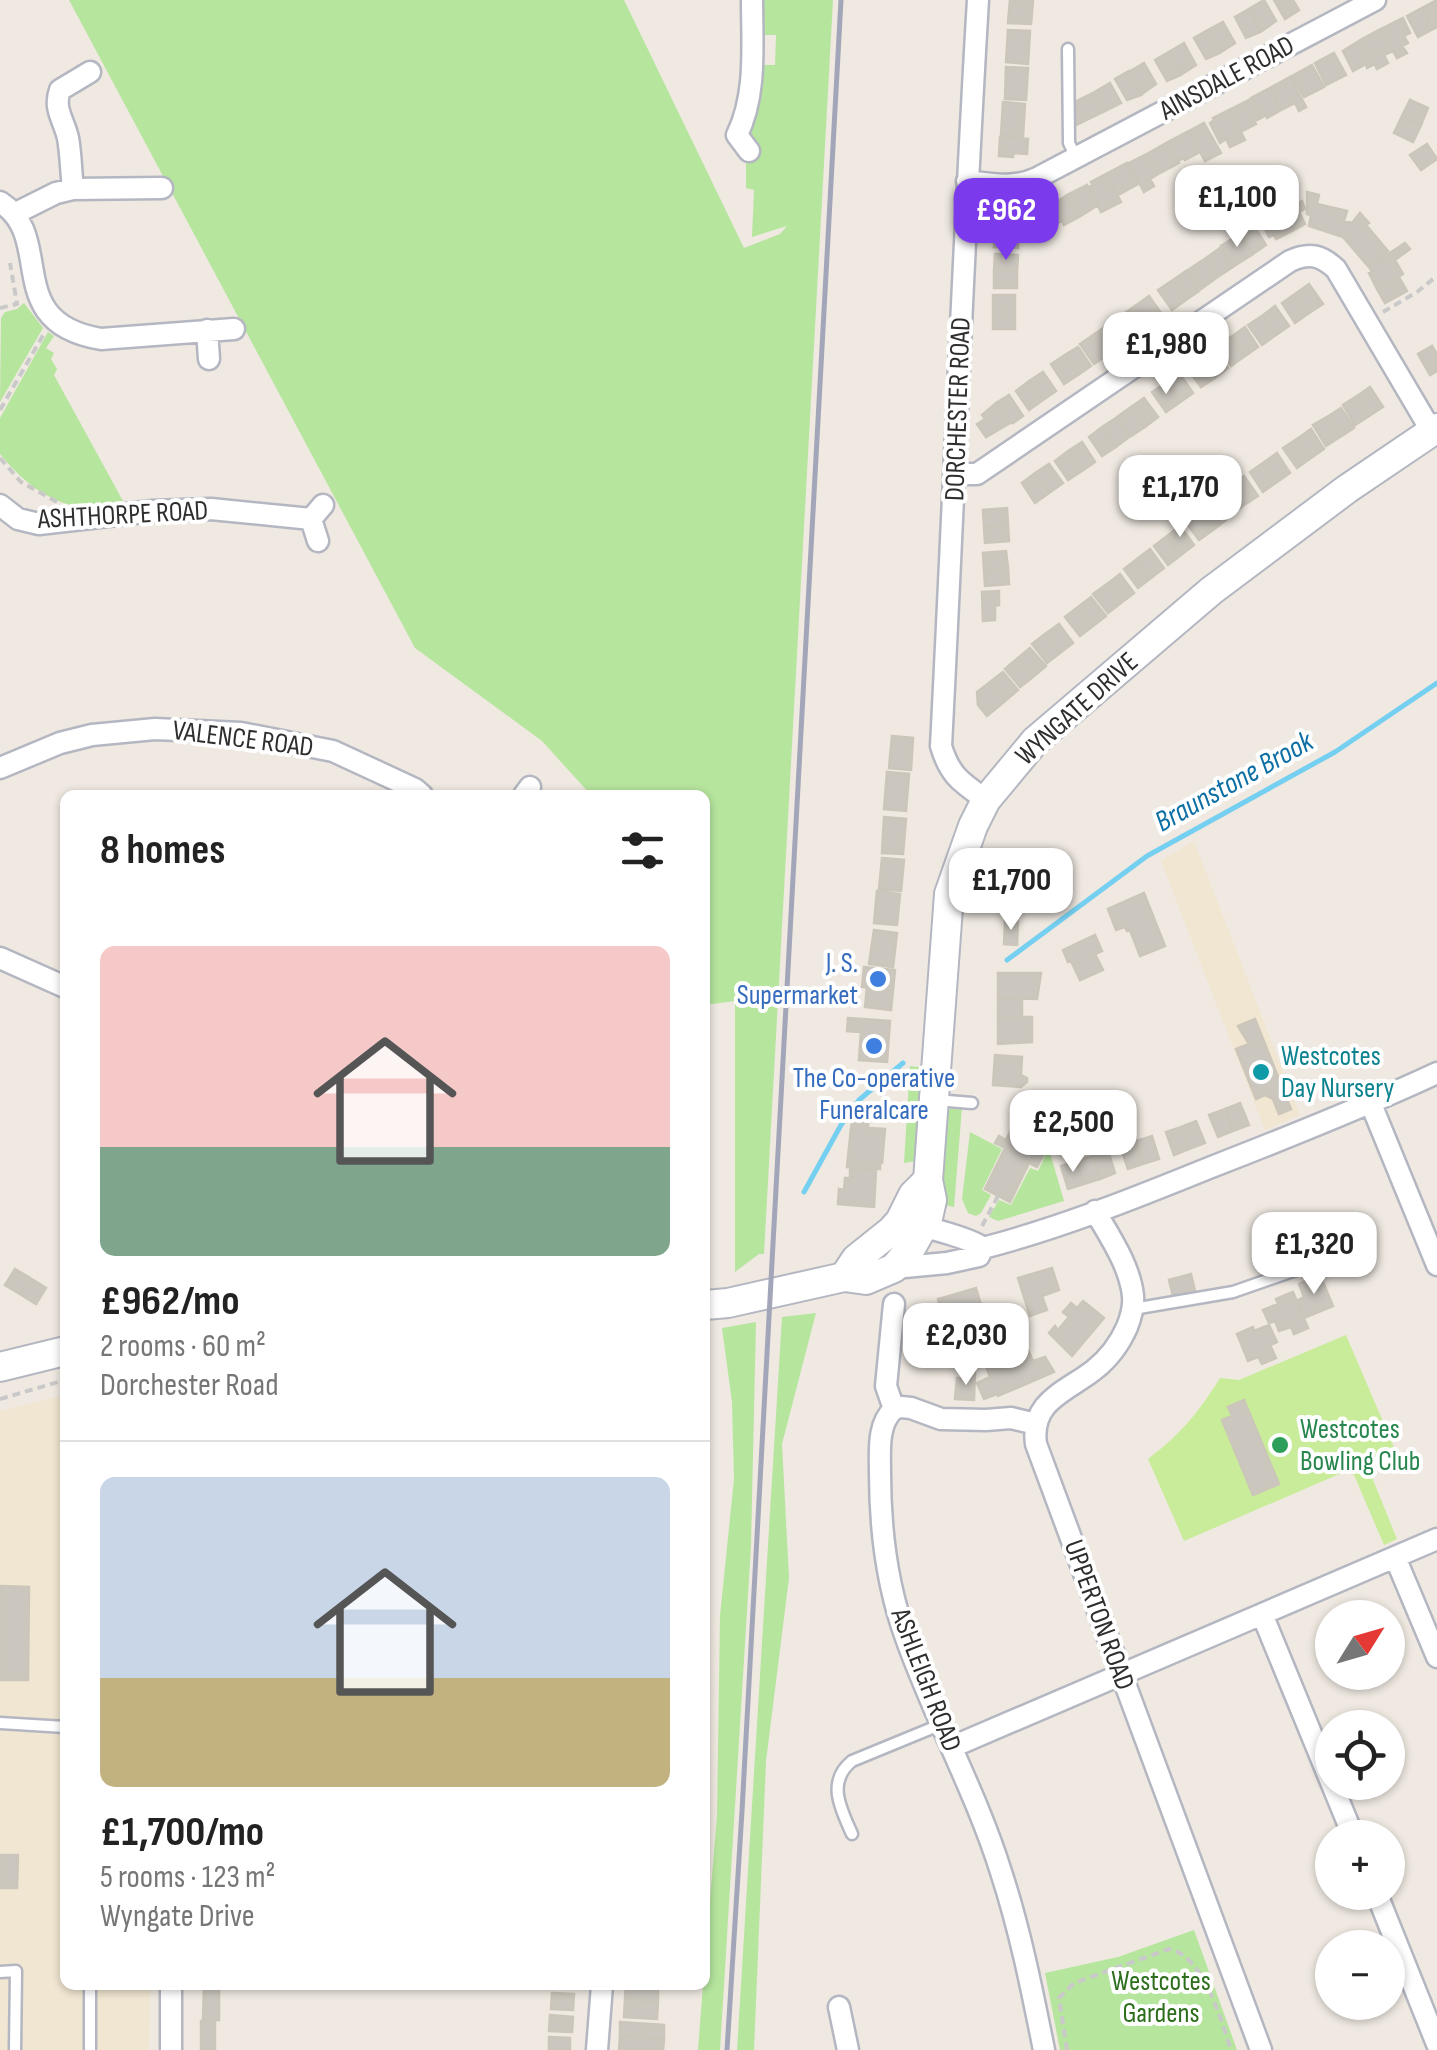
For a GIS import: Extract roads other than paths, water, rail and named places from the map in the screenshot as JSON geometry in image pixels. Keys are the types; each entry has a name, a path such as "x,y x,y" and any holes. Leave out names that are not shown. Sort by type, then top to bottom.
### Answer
{"street":[{"path":"734,140 748,107 751,84 752,0"},
{"name":"DORCHESTER ROAD","path":"978,0 941,746 954,777 986,800"},
{"name":"AINSDALE ROAD","path":"967,181 1023,184 1375,0"},
{"path":"73,189 67,134 56,100 60,90 90,72"},
{"path":"162,188 73,189 8,208 25,236 33,292 44,312 61,327 80,336 101,339 234,329"},
{"path":"956,474 977,474 1300,256 1311,254 1336,269 1434,430"},
{"path":"207,330 209,359"},
{"name":"WYNGATE DRIVE","path":"913,1228 932,1200 928,1180 949,894 986,800 1035,740 1211,591 1347,489 1434,430"},
{"name":"ASHTHORPE ROAD","path":"0,504 18,518 39,524 152,511 317,512 318,541"},
{"name":"VALENCE ROAD","path":"0,768 60,743 92,736 155,729 242,733 333,751 416,790"},
{"path":"0,958 60,985"},
{"path":"844,1277 856,1259 891,1232 913,1228 976,1242 1070,1222 1371,1104 1437,1073"},
{"path":"1371,1104 1437,1264"},
{"path":"894,1409 902,1406 951,1420 1011,1418 1036,1424 1049,1400 1098,1367 1127,1327 1133,1296 1123,1262 1095,1211"},
{"path":"913,1228 922,1248 947,1263"},
{"path":"894,1268 913,1228"},
{"path":"710,1305 844,1277 866,1280 894,1268 979,1256 983,1239"},
{"name":"ASHLEIGH ROAD","path":"894,1304 886,1386 894,1409 882,1423 880,1456 881,1521 888,1574 906,1640 986,1825 1025,1954 1044,2050"},
{"path":"0,1367 60,1352"},
{"name":"UPPERTON ROAD","path":"1036,1424 1036,1444 1260,2050"},
{"path":"952,1747 1437,1539"},
{"path":"1396,1557 1437,1657"},
{"path":"1262,1614 1347,1820"},
{"path":"1383,1910 1437,2044"},
{"path":"171,1990 171,2050"},
{"path":"597,2050 602,1990"},
{"path":"839,2006 848,2050"}],"lane":[{"path":"1068,49 1069,143 1076,158"},
{"path":"935,1100 972,1103"},
{"path":"1133,1310 1233,1292 1299,1269"},
{"path":"0,1723 60,1727"},
{"path":"852,1834 837,1791 842,1769 942,1724"},
{"path":"0,1972 16,1971 15,2050"},
{"path":"90,1990 90,2050"}],"waterway":[{"name":"Braunstone Brook","path":"1007,960 1147,856 1335,752 1437,683"},
{"name":"Braunstone Brook","path":"804,1192 859,1100 903,1063"}],"railway":[{"path":"727,2050 841,0"}],"place":[{"name":"J. S. Supermarket","path":"878,979"},
{"name":"The Co-operative Funeralcare","path":"874,1046"},
{"name":"Westcotes Day Nursery","path":"1261,1072"},
{"name":"Westcotes Bowling Club","path":"1280,1445"}],"park label":[{"name":"Westcotes Gardens","path":"1161,1997"}]}
